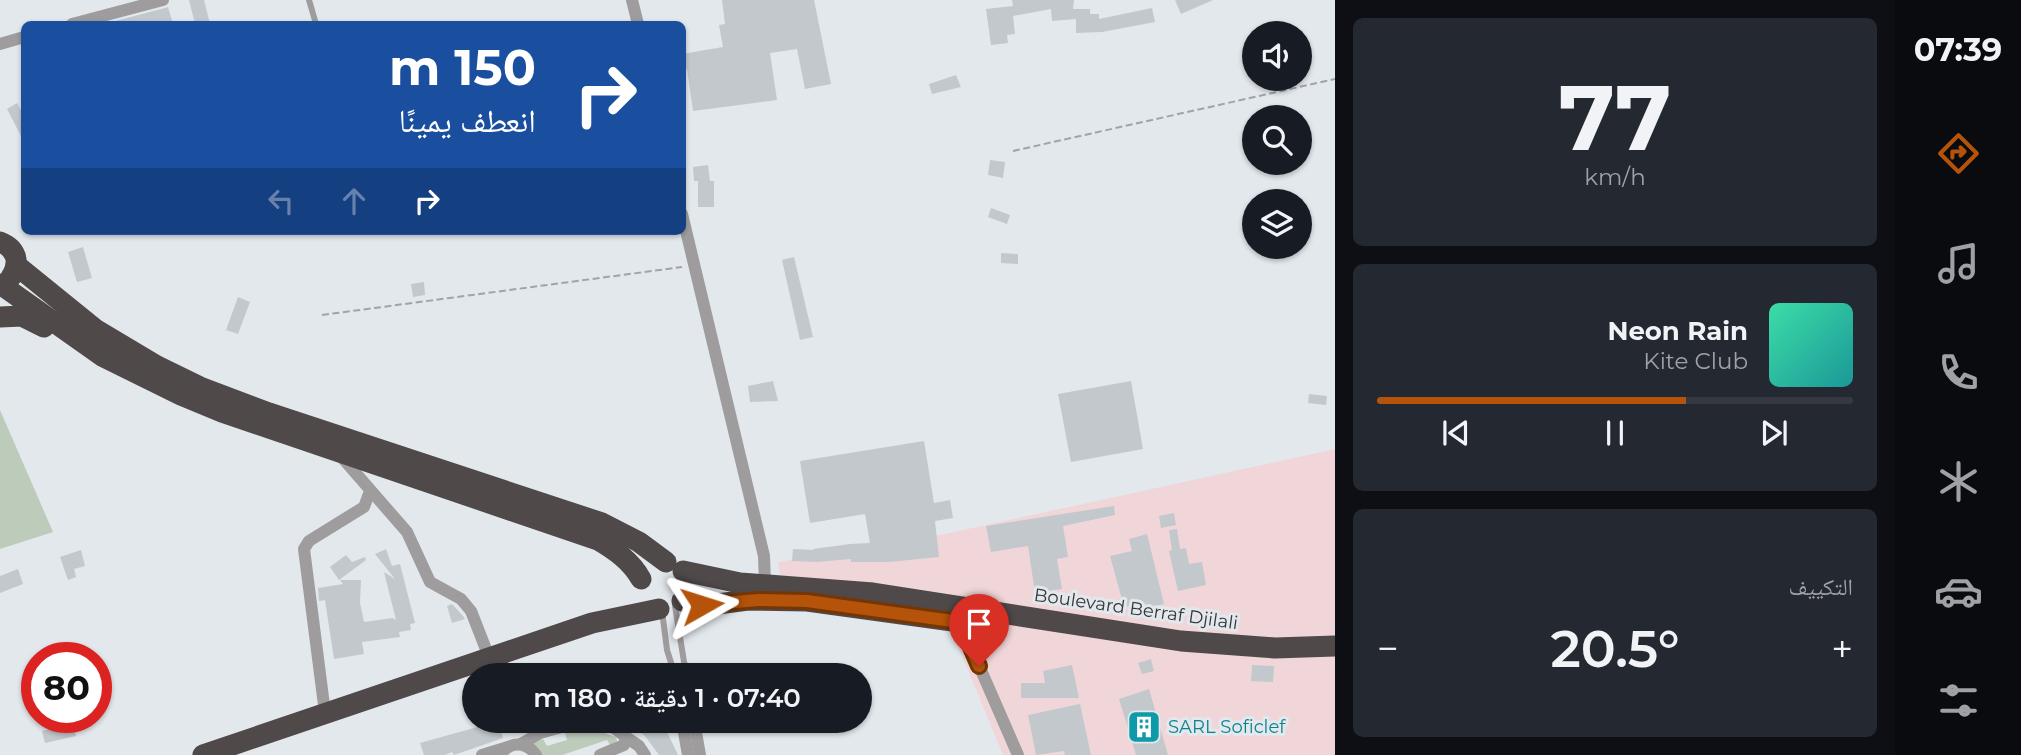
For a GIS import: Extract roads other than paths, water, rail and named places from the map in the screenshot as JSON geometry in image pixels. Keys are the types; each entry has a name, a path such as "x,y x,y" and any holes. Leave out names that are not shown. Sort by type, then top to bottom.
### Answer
{"highway":[{"path":"0,242 11,248 16,265 11,277 0,283 102,356 146,380 222,412 598,540 618,552 637,572 641,579 643,598 670,606 688,589 688,582 674,566 639,542 601,523 269,413 180,377 126,349 95,329 16,265"},
{"path":"0,317 12,315 31,320 85,356 153,392 185,405 222,412"},
{"path":"641,579 648,568 674,566"},
{"name":"Boulevard Berraf Djilali","path":"674,566 726,580 873,593 1181,642 1275,648 1335,646"},
{"name":"Boulevard Berraf Djilali","path":"203,755 592,623 670,606 710,606 758,600 807,601 1195,655 1236,659 1335,659"}],"street":[{"path":"83,21 163,0"},
{"path":"634,0 638,21"},
{"path":"0,44 21,38"},
{"path":"686,230 764,556 765,584"},
{"path":"337,451 407,532 430,582 461,599 471,611 489,657"},
{"path":"325,713 304,549 312,539 364,507 370,491"},
{"path":"960,622 1017,755"},
{"path":"482,755 510,748 540,733"},
{"path":"621,733 639,746 645,755"},
{"path":"684,733 688,755"},
{"path":"696,733 700,755"},
{"path":"600,755 624,745 626,737"},
{"path":"510,748 532,749 536,755"}],"lane":[{"path":"309,0 315,21"},
{"path":"670,606 667,650 674,663"},
{"path":"670,606 678,663"}],"place":[{"name":"SARL Soficlef","path":"1144,727"}]}
